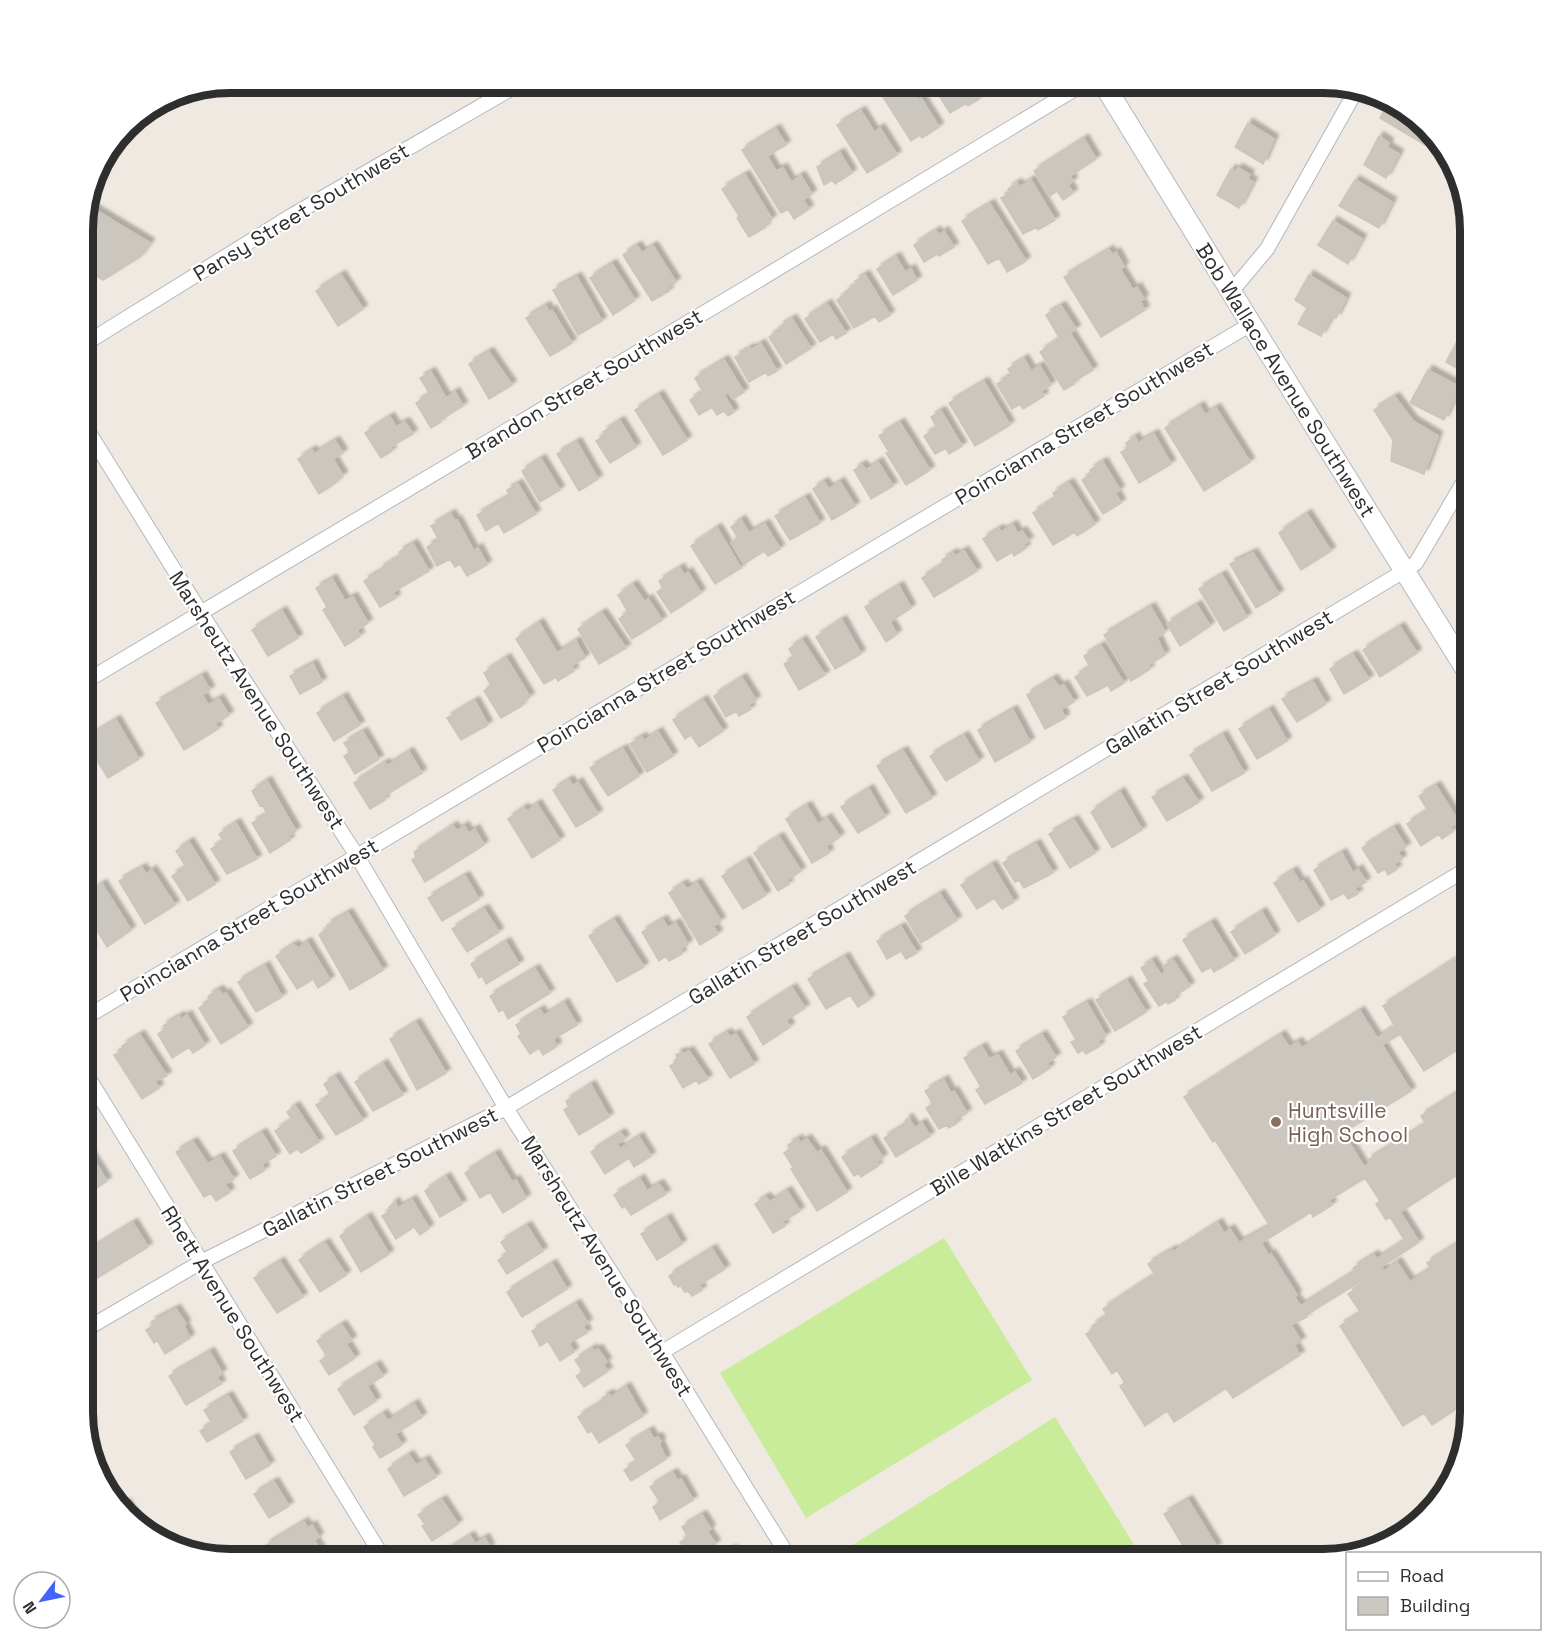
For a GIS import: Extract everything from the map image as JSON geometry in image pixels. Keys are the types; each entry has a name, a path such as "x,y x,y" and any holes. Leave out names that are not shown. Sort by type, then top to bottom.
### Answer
{"main road":[{"name":"Bob Wallace Avenue Southwest","path":"1109,93 1460,660"}],"street":[{"name":"Pansy Street Southwest","path":"93,339 291,216 504,93"},
{"name":"Brandon Street Southwest","path":"93,677 1068,93"},
{"path":"1231,291 1267,249 1353,97"},
{"name":"Poincianna Street Southwest","path":"93,1013 1251,324"},
{"name":"Marsheutz Avenue Southwest","path":"93,439 357,856 507,1108 662,1352 783,1549"},
{"name":"Gallatin Street Southwest","path":"93,1325 201,1262 507,1108 1404,571 1416,563 1460,488"},
{"name":"Bille Watkins Street Southwest","path":"662,1352 1460,873"},
{"name":"Rhett Avenue Southwest","path":"93,1085 377,1549"}],"green space":[{"path":"944,1238 1032,1380 806,1518 720,1373"},
{"path":"1055,1417 1137,1549 846,1549"}],"building":[{"path":"880,93 914,93 918,100 921,98 939,127 922,138 920,135 911,141"},
{"path":"937,93 975,93 979,99 968,106 966,103 950,113"},
{"path":"1385,108 1392,111 1420,133 1430,148 1380,118"},
{"path":"861,111 874,132 880,128 897,155 867,173 837,125"},
{"path":"1248,123 1274,139 1263,164 1235,147"},
{"path":"776,129 786,145 767,156 776,171 783,168 791,182 801,176 812,194 803,200 809,209 794,219 788,209 781,213 742,150"},
{"path":"1379,136 1389,143 1387,147 1399,154 1386,178 1364,165"},
{"path":"1084,139 1096,159 1070,176 1073,181 1068,185 1073,193 1063,200 1057,191 1050,196 1034,171"},
{"path":"840,153 852,173 835,184 832,180 824,185 817,167"},
{"path":"1238,168 1250,175 1247,178 1253,182 1239,208 1217,195 1231,169 1235,172"},
{"path":"745,175 772,219 765,224 766,227 749,237 722,189"},
{"path":"1031,180 1055,220 1038,230 1037,227 1023,234 1001,198 1011,193 1008,189 1017,183 1020,187"},
{"path":"1355,180 1392,202 1379,228 1339,206"},
{"path":"990,204 1026,261 1007,272 999,258 988,264 962,221"},
{"path":"95,210 150,243 140,257 103,280 93,274"},
{"path":"1333,221 1362,239 1348,264 1318,245"},
{"path":"936,231 939,235 944,231 954,247 924,262 914,245"},
{"path":"637,246 642,253 653,246 676,282 667,288 669,291 652,301 623,255"},
{"path":"1109,250 1112,255 1116,252 1124,267 1120,269 1133,290 1137,287 1144,299 1140,301 1145,310 1101,337 1064,277"},
{"path":"896,257 905,272 911,269 917,280 893,295 877,269"},
{"path":"612,264 635,300 613,315 590,278"},
{"path":"341,275 363,309 338,326 316,291"},
{"path":"865,275 890,315 879,322 875,316 854,328 837,300 857,284 855,281"},
{"path":"1309,275 1346,298 1336,318 1332,316 1321,336 1298,324 1307,308 1295,300"},
{"path":"577,277 602,321 578,335 553,290"},
{"path":"827,304 846,333 836,339 833,334 820,342 805,319"},
{"path":"546,306 549,312 552,310 572,343 550,356 526,318"},
{"path":"1061,306 1076,329 1070,333 1093,370 1064,390 1040,352 1060,339 1046,315"},
{"path":"792,319 811,348 786,364 769,337"},
{"path":"1460,336 1460,370 1446,362"},
{"path":"761,344 777,371 768,376 766,372 749,382 735,357"},
{"path":"489,352 512,385 489,399 469,364"},
{"path":"1024,359 1031,371 1040,366 1051,385 1041,391 1044,396 1023,409 1020,404 1012,409 997,384 1012,375 1008,369"},
{"path":"724,360 744,392 733,399 728,392 724,395 734,412 728,416 724,411 717,415 712,407 699,415 690,400 703,392 695,378"},
{"path":"1428,370 1460,387 1444,420 1410,403"},
{"path":"431,372 446,398 455,392 463,406 431,428 416,403 430,394 420,378"},
{"path":"984,382 1010,425 975,446 949,403"},
{"path":"659,395 687,440 663,455 635,410"},
{"path":"1395,397 1413,421 1438,436 1424,474 1391,461 1393,440 1374,410"},
{"path":"1200,406 1205,415 1216,408 1250,462 1204,491 1165,428"},
{"path":"941,411 962,446 949,454 946,448 935,454 924,436 937,428 931,417"},
{"path":"390,417 396,427 405,422 413,434 390,447 392,451 381,458 365,433"},
{"path":"620,421 636,447 610,463 596,441 605,435 603,432"},
{"path":"900,423 930,470 906,485 886,453 889,452 879,436"},
{"path":"1154,434 1171,464 1139,483 1121,452 1129,448 1126,443 1135,437 1138,443"},
{"path":"335,441 343,453 333,459 343,476 319,494 298,459 312,450 314,454"},
{"path":"577,442 598,479 579,491 557,454"},
{"path":"541,459 560,490 540,502 522,471"},
{"path":"878,462 893,486 871,499 854,470 862,465 866,470"},
{"path":"1103,462 1120,490 1115,493 1121,503 1103,514 1082,480 1092,474 1090,470"},
{"path":"824,482 829,489 840,482 855,506 832,520 813,489"},
{"path":"1069,483 1095,524 1077,536 1075,532 1053,545 1033,513 1056,498 1053,493"},
{"path":"518,484 536,514 504,533 498,523 486,531 477,515 510,496 507,490"},
{"path":"805,498 820,523 790,540 775,516"},
{"path":"451,514 455,521 457,520 474,551 478,548 487,565 467,576 460,564 455,567 450,559 437,566 427,547 439,540 431,526"},
{"path":"1307,514 1331,551 1301,570 1279,533"},
{"path":"741,520 749,533 765,524 780,549 768,556 764,551 744,564 731,543 738,538 731,527"},
{"path":"1013,525 1018,534 1022,531 1029,541 1023,544 1026,548 1014,556 1012,552 997,561 983,539 999,529 1001,532"},
{"path":"717,528 741,568 715,584 691,546"},
{"path":"413,544 429,571 393,592 396,598 380,607 364,581 401,556 399,552"},
{"path":"964,551 977,571 934,597 922,578 944,564 942,560 953,553 955,556"},
{"path":"1253,553 1279,594 1256,608 1230,564"},
{"path":"680,568 684,575 688,572 701,593 671,613 657,592 663,588 659,581"},
{"path":"1222,575 1247,617 1224,631 1199,589"},
{"path":"332,579 345,601 353,597 368,623 357,630 360,636 345,646 323,610 327,607 316,588"},
{"path":"633,585 645,602 648,599 662,620 632,639 619,619 628,612 618,595"},
{"path":"899,586 911,608 890,622 897,634 886,642 865,607"},
{"path":"1197,605 1210,626 1180,646 1167,624"},
{"path":"1151,607 1165,632 1157,638 1165,655 1148,665 1150,669 1131,681 1104,635"},
{"path":"282,611 298,638 268,656 252,630"},
{"path":"602,613 626,648 599,664 578,629"},
{"path":"842,620 861,654 835,669 816,637"},
{"path":"539,623 557,653 576,641 585,658 572,665 574,671 558,681 556,677 544,684 516,639"},
{"path":"1400,627 1417,653 1380,677 1363,650"},
{"path":"802,640 825,675 799,690 784,664 794,658 789,649"},
{"path":"1101,646 1124,683 1111,691 1108,685 1087,696 1075,677 1090,667 1084,656"},
{"path":"1353,655 1369,679 1344,694 1330,669"},
{"path":"506,658 530,697 521,703 522,706 501,718 484,691 491,685 484,673"},
{"path":"313,664 322,682 300,694 290,676"},
{"path":"202,676 210,690 202,695 208,705 219,699 229,715 215,724 218,729 184,750 156,703"},
{"path":"742,678 756,700 748,705 751,709 739,716 736,711 726,717 714,696"},
{"path":"1053,679 1059,687 1064,685 1074,702 1061,709 1065,718 1045,729 1027,695"},
{"path":"1313,682 1326,704 1297,722 1282,699"},
{"path":"343,697 360,725 334,741 317,713"},
{"path":"703,700 723,731 699,747 691,735 685,739 673,720"},
{"path":"475,701 488,725 461,740 447,718"},
{"path":"1013,710 1030,742 995,762 978,730"},
{"path":"1269,710 1287,741 1257,759 1239,729"},
{"path":"116,720 139,759 108,778 93,754 93,734"},
{"path":"363,732 379,759 355,774 344,756 350,752 344,743"},
{"path":"658,732 673,756 647,772 630,744 642,737 644,741"},
{"path":"1223,735 1244,773 1212,791 1190,755"},
{"path":"964,736 979,761 946,781 930,756"},
{"path":"623,749 639,776 608,796 590,768"},
{"path":"903,751 932,798 906,813 877,766"},
{"path":"409,752 422,773 384,796 385,800 370,809 354,783 385,763 387,766"},
{"path":"1183,779 1199,802 1167,821 1152,797"},
{"path":"569,780 573,786 578,782 598,814 576,827 553,790"},
{"path":"267,781 296,831 288,836 290,840 270,853 252,823 268,814 262,805 260,806 252,791"},
{"path":"1436,786 1459,822 1450,827 1453,831 1442,839 1439,834 1421,846 1407,824 1428,811 1419,796"},
{"path":"869,789 885,817 858,833 841,807"},
{"path":"1120,792 1142,830 1112,848 1091,812"},
{"path":"537,804 560,840 532,858 508,819 524,808 527,811"},
{"path":"807,806 818,824 827,818 840,837 826,846 829,853 812,863 786,819"},
{"path":"1074,820 1095,853 1070,868 1049,834"},
{"path":"236,823 257,859 227,874 211,849 224,841 219,834"},
{"path":"453,826 457,831 464,826 469,833 475,829 484,845 425,882 412,860 416,857 414,852"},
{"path":"1394,828 1406,847 1398,852 1402,859 1394,864 1397,869 1388,875 1385,869 1378,873 1362,848"},
{"path":"779,837 801,871 787,880 789,884 778,891 754,853"},
{"path":"189,842 215,884 188,901 172,876 186,867 176,851"},
{"path":"1036,844 1053,873 1024,888 1019,880 1015,882 1003,863"},
{"path":"1342,853 1353,873 1358,869 1366,882 1355,888 1358,894 1348,899 1344,893 1331,900 1314,870"},
{"path":"746,861 766,895 743,909 722,876"},
{"path":"992,865 1014,902 1002,909 994,898 977,909 961,885"},
{"path":"142,868 146,874 152,870 175,905 145,924 119,881"},
{"path":"1293,871 1300,883 1303,881 1320,909 1298,922 1274,883"},
{"path":"465,876 479,899 442,921 428,898"},
{"path":"697,883 721,921 713,926 718,934 700,945 669,893 683,884 687,889"},
{"path":"102,884 131,930 107,947 93,924 93,890"},
{"path":"940,894 957,920 921,943 905,916"},
{"path":"484,909 499,932 467,952 452,929"},
{"path":"1262,912 1275,935 1245,954 1231,932"},
{"path":"348,913 383,970 350,990 319,935 328,928 327,925"},
{"path":"614,920 644,967 617,982 589,936"},
{"path":"663,920 668,928 676,923 688,944 680,950 682,954 669,961 666,956 659,961 642,932"},
{"path":"1211,923 1234,960 1214,972 1211,967 1202,972 1183,940"},
{"path":"901,927 917,953 906,959 901,951 887,959 877,941"},
{"path":"307,942 330,980 318,988 313,979 297,989 276,956 294,945 298,948"},
{"path":"506,942 519,964 486,984 482,976 479,978 471,964"},
{"path":"1460,956 1460,1026 1458,1027 1460,1048 1424,1071 1400,1034 1382,1045 1411,1091 1349,1129 1346,1125 1340,1128 1364,1167 1370,1163 1368,1160 1426,1124 1421,1116 1460,1091 1460,1180 1457,1175 1400,1212 1419,1242 1381,1267 1384,1271 1397,1262 1410,1282 1431,1269 1427,1263 1457,1244 1460,1248 1460,1407 1432,1425 1424,1413 1403,1426 1340,1326 1361,1313 1348,1294 1363,1285 1361,1281 1291,1325 1301,1341 1294,1345 1300,1355 1233,1398 1226,1388 1174,1422 1167,1411 1145,1426 1120,1386 1125,1383 1117,1370 1112,1374 1086,1334 1094,1329 1092,1326 1107,1316 1103,1309 1155,1275 1148,1264 1172,1250 1173,1252 1218,1223 1224,1233 1230,1229 1239,1243 1270,1226 1215,1140 1213,1142 1184,1097 1281,1035 1289,1047 1298,1042 1302,1048 1360,1011 1377,1038 1395,1026 1383,1006","holes":["1365,1178 1380,1201 1376,1204 1386,1220 1390,1217 1405,1241 1377,1259 1374,1255 1353,1268 1355,1272 1301,1306 1294,1297 1297,1295 1271,1254 1269,1256 1261,1243 1311,1212 1313,1217 1332,1205 1329,1200"]},
{"path":"845,957 870,999 858,1007 850,995 826,1009 808,979"},
{"path":"1173,960 1190,986 1173,997 1175,1000 1168,1004 1167,1001 1159,1006 1144,984 1149,981 1141,968 1152,961 1161,975 1166,971 1163,966"},
{"path":"265,966 282,997 256,1012 238,982"},
{"path":"535,969 550,993 508,1019 503,1009 499,1012 490,996"},
{"path":"1127,981 1146,1012 1115,1031 1096,1000"},
{"path":"792,988 805,1008 786,1020 790,1027 763,1045 747,1017"},
{"path":"219,990 223,995 226,993 248,1027 221,1044 199,1008 210,1001 208,996"},
{"path":"564,1003 577,1025 553,1039 557,1046 543,1055 539,1048 530,1054 518,1036 521,1034 516,1025 540,1010 544,1016"},
{"path":"1087,1003 1106,1036 1098,1041 1100,1046 1086,1054 1083,1050 1078,1053 1071,1042 1076,1040 1063,1017"},
{"path":"187,1015 205,1045 193,1053 189,1047 172,1058 158,1034 166,1029 163,1026 180,1016 181,1019"},
{"path":"416,1023 446,1073 417,1090 390,1039"},
{"path":"727,1033 730,1037 736,1034 754,1064 730,1078 709,1044"},
{"path":"140,1035 167,1076 155,1081 159,1088 142,1099 114,1055 124,1050 122,1046"},
{"path":"1042,1035 1056,1057 1047,1063 1050,1068 1033,1079 1016,1051"},
{"path":"982,1047 989,1059 998,1055 1010,1075 1015,1072 1022,1083 985,1104 976,1090 981,1087 964,1058"},
{"path":"689,1051 708,1079 699,1084 696,1080 683,1088 670,1066 675,1063 676,1055"},
{"path":"383,1064 403,1095 373,1111 355,1082"},
{"path":"335,1077 363,1120 336,1135 316,1105 331,1096 324,1084"},
{"path":"944,1080 951,1093 954,1091 967,1113 955,1120 957,1123 949,1128 947,1125 939,1129 926,1108 933,1104 925,1091"},
{"path":"591,1085 609,1117 579,1135 564,1110 569,1107 566,1101"},
{"path":"295,1106 319,1142 301,1153 297,1149 290,1154 275,1131 292,1120 287,1112"},
{"path":"908,1118 915,1128 922,1123 930,1136 896,1157 884,1138 907,1124 905,1121"},
{"path":"262,1133 276,1156 262,1164 265,1170 250,1179 233,1151"},
{"path":"621,1133 625,1139 617,1144 620,1149 639,1137 651,1156 634,1167 629,1158 605,1174 591,1152"},
{"path":"798,1139 800,1143 807,1139 817,1153 821,1150 847,1192 817,1211 791,1169 793,1167 784,1153 791,1148 788,1145"},
{"path":"871,1139 883,1158 876,1162 878,1166 861,1177 859,1173 854,1176 842,1157"},
{"path":"193,1142 208,1164 220,1157 234,1179 225,1184 230,1192 216,1201 211,1193 204,1197 176,1152"},
{"path":"495,1154 512,1182 516,1180 526,1198 503,1213 490,1192 480,1198 465,1173"},
{"path":"93,1159 107,1181 93,1190"},
{"path":"446,1177 462,1204 440,1217 425,1191"},
{"path":"640,1179 647,1191 659,1184 666,1194 631,1215 625,1206 622,1208 614,1195"},
{"path":"787,1191 800,1211 782,1222 785,1226 773,1233 755,1204 766,1197 770,1202"},
{"path":"412,1200 429,1228 420,1235 414,1227 396,1239 382,1216 390,1211 389,1207 395,1202 398,1208"},
{"path":"367,1217 389,1254 361,1272 340,1236"},
{"path":"667,1218 682,1244 657,1260 641,1234"},
{"path":"133,1223 148,1247 94,1280 93,1248"},
{"path":"527,1226 543,1251 507,1274 498,1260 508,1254 501,1242"},
{"path":"325,1243 346,1275 320,1292 299,1260"},
{"path":"712,1249 725,1269 699,1285 702,1290 692,1296 681,1286 674,1285 669,1276"},
{"path":"280,1262 303,1297 277,1313 254,1278"},
{"path":"552,1264 567,1289 522,1317 507,1292"},
{"path":"576,1304 588,1323 583,1326 587,1333 569,1343 574,1352 560,1361 548,1341 540,1346 532,1331"},
{"path":"176,1309 186,1324 184,1326 190,1338 165,1354 157,1340 154,1343 146,1330 153,1326 151,1322"},
{"path":"342,1325 352,1340 346,1344 355,1358 329,1375 320,1361 327,1356 317,1341"},
{"path":"592,1349 594,1351 598,1349 607,1362 603,1364 608,1371 584,1387 576,1376 583,1372 575,1360"},
{"path":"210,1352 222,1373 217,1377 221,1384 186,1405 169,1376"},
{"path":"376,1365 383,1376 367,1386 376,1401 354,1415 338,1389"},
{"path":"626,1387 643,1416 599,1443 592,1431 588,1433 578,1417 604,1401 602,1398 609,1394 611,1397"},
{"path":"228,1396 243,1421 207,1442 200,1431 212,1423 204,1410"},
{"path":"414,1404 422,1417 395,1434 402,1445 380,1458 364,1427 383,1414 388,1421"},
{"path":"649,1431 654,1439 658,1437 666,1459 631,1481 624,1470 637,1462 626,1445"},
{"path":"254,1438 270,1465 246,1479 230,1452"},
{"path":"409,1455 416,1465 425,1460 436,1477 404,1496 388,1469"},
{"path":"673,1473 678,1481 681,1479 693,1500 660,1520 653,1507 660,1502 650,1487"},
{"path":"274,1482 289,1506 269,1518 254,1494"},
{"path":"442,1500 458,1524 432,1541 422,1526 425,1524 418,1515"},
{"path":"1188,1500 1217,1547 1185,1549 1164,1514"},
{"path":"702,1515 711,1529 707,1531 716,1544 708,1549 685,1549 680,1542 688,1537 682,1527"},
{"path":"304,1522 308,1528 312,1525 319,1537 314,1540 320,1549 269,1549 266,1545"},
{"path":"470,1536 475,1544 485,1538 490,1548 488,1549 449,1549"}],"place":[{"name":"Huntsville High School","path":"1276,1122"}]}
